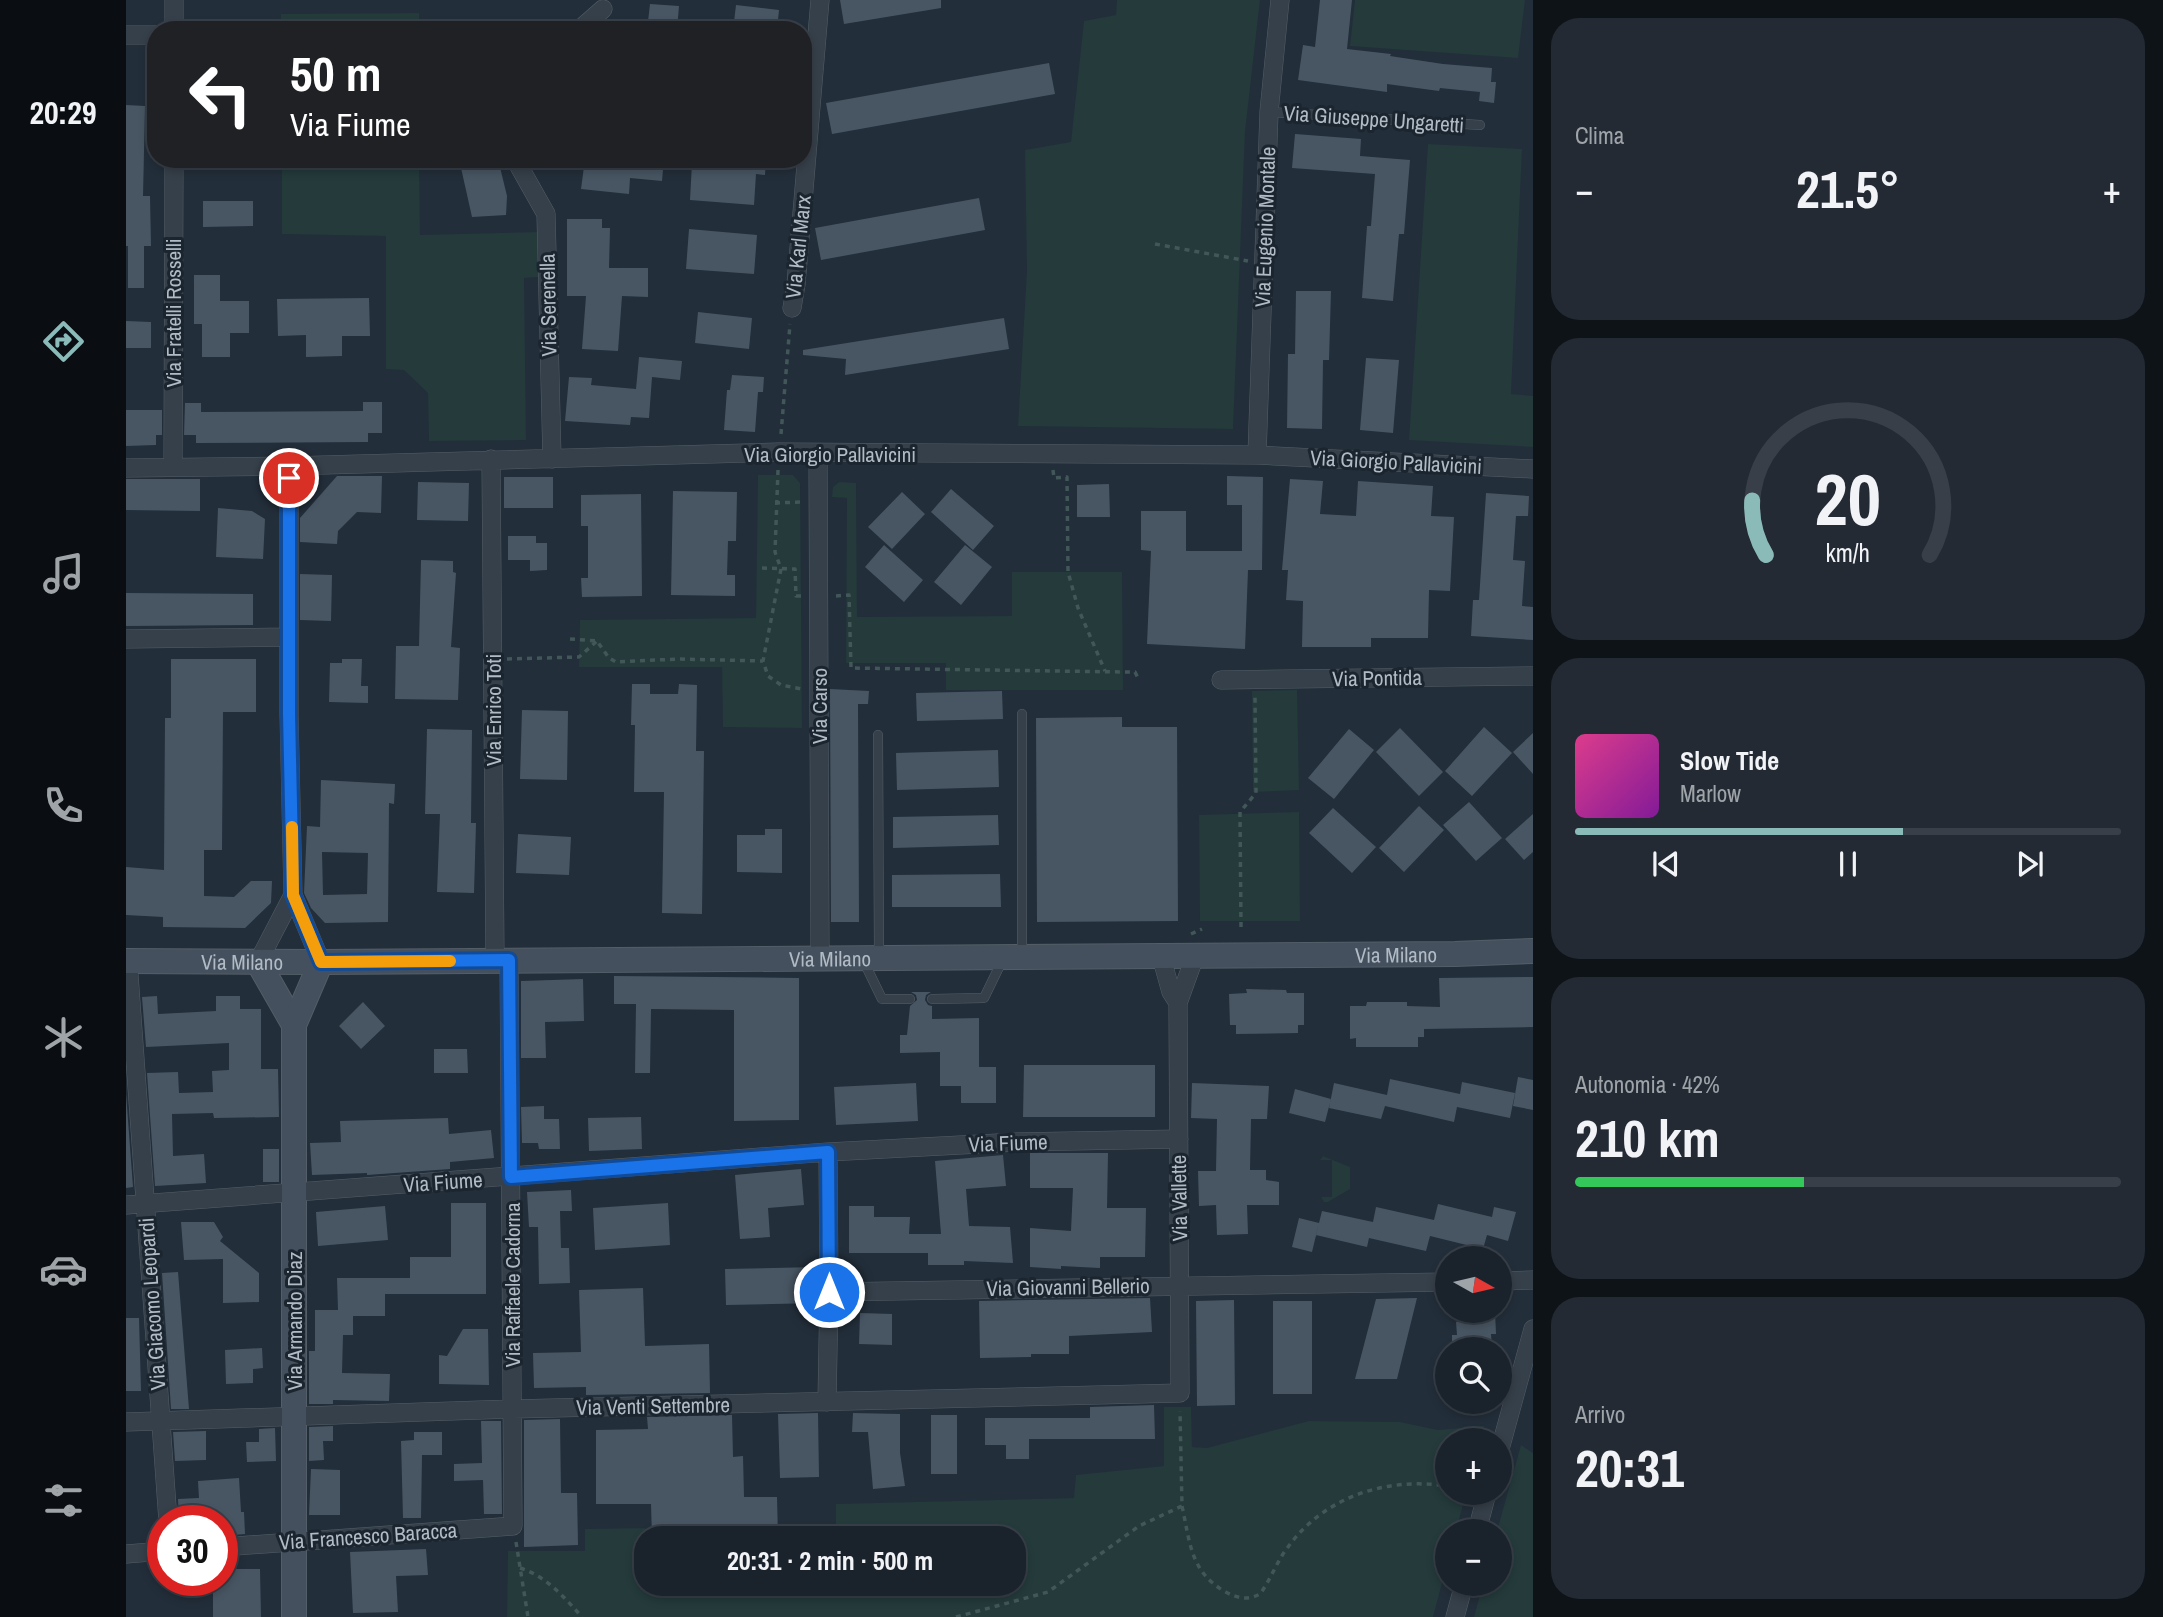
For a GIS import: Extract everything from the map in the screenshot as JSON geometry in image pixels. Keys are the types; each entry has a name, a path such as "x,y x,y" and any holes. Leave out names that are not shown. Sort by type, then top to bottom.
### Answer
{"main road":[{"name":"Via Milano","path":"127,961 1161,956 1193,945 1455,954 1533,951"},
{"path":"258,962 294,1025"},
{"name":"Via Armando Diaz","path":"294,1617 294,1025 321,962"}],"street":[{"path":"174,0 174,21"},
{"name":"Via Karl Marx","path":"812,95 820,0"},
{"name":"Via Eugenio Montale","path":"1257,455 1269,112 1280,0"},
{"path":"589,21 603,9"},
{"path":"126,35 147,35"},
{"name":"Via Fratelli Rosselli","path":"173,467 174,168"},
{"name":"Via Serenella","path":"520,168 547,214 552,459"},
{"name":"Via Karl Marx","path":"792,307 806,168"},
{"name":"Via Giorgio Pallavicini","path":"126,468 779,452 1257,455 1533,469"},
{"name":"Via Carso","path":"818,453 820,959"},
{"name":"Via Enrico Toti","path":"491,459 492,659 502,960"},
{"path":"289,466 293,895 321,962"},
{"path":"126,639 289,637"},
{"name":"Via Pontida","path":"1221,680 1533,676"},
{"path":"258,962 293,895"},
{"name":"Via Vallette","path":"1180,1393 1178,1003 1193,945"},
{"name":"Via Vallette","path":"1161,956 1171,992 1178,1003"},
{"name":"Via Raffaele Cadorna","path":"502,960 511,1177 513,1526"},
{"name":"Via Giacomo Leopardi","path":"127,961 167,1505"},
{"name":"Via Fiume","path":"126,1205 828,1152 1017,1142 1179,1139"},
{"path":"827,1402 828,1152"},
{"path":"1512,1281 1533,1280"},
{"name":"Via Giovanni Bellerio","path":"829,1292 1435,1282"},
{"path":"1506,1428 1533,1329"},
{"name":"Via Venti Settembre","path":"126,1422 512,1409 1180,1393"},
{"name":"Via Francesco Baracca","path":"238,1545 513,1526"},
{"path":"126,1554 147,1552"},
{"path":"1455,1617 1461,1596"}],"lane":[{"name":"Via Giuseppe Ungaretti","path":"1269,112 1480,125"},
{"path":"932,999 984,998 1013,958 1022,713"},
{"path":"878,735 871,959 883,999 910,999"}],"path":[{"path":"1155,244 1264,264"},
{"name":"Via Karl Marx","path":"781,569 775,552 775,503 792,307"},
{"path":"1051,454 1054,478 1067,478 1068,572 1078,608 1105,671"},
{"path":"775,503 803,502 804,516 817,515"},
{"path":"762,568 795,569 796,596 849,596 851,668 1135,672 1139,680"},
{"path":"781,569 762,661 768,676 781,685 819,691"},
{"path":"570,639 597,640"},
{"path":"492,659 579,657 597,640"},
{"path":"597,640 616,662 678,659 762,661"},
{"path":"1241,927 1240,812 1256,793 1255,680"},
{"path":"1193,945 1202,929"},
{"path":"1180,1393 1182,1506 1195,1562 1200,1572 1217,1587 1232,1595 1247,1598 1260,1594 1282,1555 1302,1530 1343,1500 1385,1486 1413,1483 1435,1485"},
{"path":"956,1617 1048,1592 1139,1526 1182,1506"},
{"path":"513,1526 528,1617"},
{"path":"520,1568 543,1578 582,1617"}],"green space":[{"path":"1117,0 1260,0 1245,132 1233,429 1018,426 1027,270 1025,150 1071,142 1084,21 1116,15"},
{"path":"1355,0 1525,0 1518,58 1350,46"},
{"path":"419,13 419,21 281,21 281,14"},
{"path":"1428,144 1522,149 1511,394 1533,396 1533,447 1409,440"},
{"path":"282,168 419,168 420,235 538,232 538,277 524,278 526,440 429,441 428,393 404,370 386,369 386,236 282,234"},
{"path":"758,475 793,475 800,483 802,728 723,727 722,667 579,667 580,620 756,618"},
{"path":"839,482 856,483 857,617 1012,616 1012,572 1122,572 1123,690 946,690 946,663 846,663 847,498 832,497 833,487"},
{"path":"1297,690 1299,790 1253,792 1252,691"},
{"path":"1299,812 1300,921 1200,921 1199,815"},
{"path":"1323,1156 1350,1167 1350,1189 1328,1202 1324,1202 1321,1197 1332,1197 1332,1160 1320,1160"},
{"path":"1164,1407 1191,1407 1192,1447 1207,1448 1309,1421 1400,1422 1435,1429 1435,1505 1463,1505 1459,1519 1435,1519 1435,1596 1439,1596 1433,1617 507,1617 508,1551 585,1551 585,1529 634,1528 634,1596 1026,1596 1026,1526 836,1526 836,1504 1074,1498 1076,1475 1164,1466"},
{"path":"1521,1445 1533,1453 1533,1617 1474,1617 1480,1596 1512,1596 1512,1519 1500,1519 1504,1505 1512,1505 1512,1477"}],"building":[{"path":"840,0 941,0 941,8 844,24"},
{"path":"1320,0 1352,0 1347,49 1443,64 1492,68 1491,82 1496,82 1494,103 1479,101 1480,92 1440,88 1439,91 1387,84 1387,92 1298,80 1303,45 1315,47"},
{"path":"650,4 679,6 678,21 648,21"},
{"path":"736,5 779,10 778,21 734,21"},
{"path":"1049,63 1055,94 832,134 826,103"},
{"path":"126,105 145,106 143,196 150,196 151,246 144,246 144,288 128,288"},
{"path":"1295,134 1361,139 1360,156 1410,160 1404,234 1399,234 1393,301 1362,298 1367,226 1371,226 1375,174 1292,168"},
{"path":"461,168 500,168 507,196 506,215 472,217"},
{"path":"584,168 663,168 662,181 630,178 629,194 581,189"},
{"path":"692,168 765,168 765,175 756,174 754,205 690,200"},
{"path":"979,198 985,230 821,260 815,228"},
{"path":"203,201 253,201 253,226 203,227"},
{"path":"567,219 602,219 602,228 610,228 609,268 648,268 648,297 622,296 618,351 582,349 586,296 567,296"},
{"path":"689,229 757,235 754,274 686,269"},
{"path":"194,275 220,275 220,301 249,301 249,333 230,333 230,357 202,357 202,324 194,324"},
{"path":"1296,291 1331,291 1329,360 1323,360 1322,429 1287,428 1288,354 1295,354"},
{"path":"369,298 370,336 342,336 342,356 306,357 306,335 278,336 277,299"},
{"path":"698,312 752,318 749,349 695,343"},
{"path":"1004,318 1009,349 845,375 846,359 803,355 803,350"},
{"path":"126,321 151,322 151,348 126,348"},
{"path":"639,357 682,361 680,380 652,377 649,418 631,417 630,425 565,421 569,377 592,378 591,385 636,389"},
{"path":"1366,358 1399,360 1393,433 1360,430"},
{"path":"732,375 764,377 763,392 758,392 755,432 724,430 727,390 730,390"},
{"path":"363,402 382,402 382,433 368,433 368,442 196,443 196,435 184,435 185,403 201,403 201,412 363,411"},
{"path":"126,410 162,410 162,435 156,435 156,445 126,446"},
{"path":"337,476 382,476 381,513 357,512 338,531 337,544 300,542 300,518"},
{"path":"1227,476 1263,477 1262,570 1248,570 1245,649 1147,644 1151,551 1141,550 1141,511 1186,511 1186,551 1242,551 1242,505 1227,505"},
{"path":"504,477 553,477 553,508 504,508"},
{"path":"126,479 200,479 200,511 126,510"},
{"path":"1290,479 1323,481 1320,514 1356,516 1358,481 1433,486 1431,516 1454,517 1450,591 1429,590 1428,638 1371,638 1371,647 1302,647 1303,601 1286,600 1288,570 1282,570"},
{"path":"418,482 469,483 468,521 417,520"},
{"path":"1109,484 1110,517 1077,517 1077,485"},
{"path":"951,489 994,526 973,550 931,512"},
{"path":"673,491 737,492 736,541 728,541 727,575 735,575 735,596 671,595"},
{"path":"902,492 925,514 892,549 868,527"},
{"path":"1486,493 1529,496 1528,516 1516,516 1513,560 1525,561 1522,606 1533,607 1533,640 1471,636 1473,600 1479,600"},
{"path":"641,494 642,596 582,597 581,578 588,578 588,526 581,526 581,495"},
{"path":"218,508 252,511 265,519 263,559 216,557"},
{"path":"508,536 536,536 536,543 547,543 547,570 530,571 530,560 508,560"},
{"path":"884,545 923,580 904,602 865,567"},
{"path":"965,545 992,567 961,605 934,582"},
{"path":"421,560 453,561 453,572 456,573 451,647 460,648 458,700 395,699 396,646 419,646"},
{"path":"300,574 332,575 331,621 300,620"},
{"path":"126,593 253,594 253,625 126,626"},
{"path":"171,659 256,659 256,712 223,712 222,850 204,850 204,896 234,897 251,881 272,881 271,903 245,928 163,927 163,917 126,915 126,867 164,870 165,718 171,718"},
{"path":"342,659 362,659 361,686 368,686 368,703 329,702 330,663 342,663"},
{"path":"632,684 650,684 650,694 678,694 679,684 697,685 696,751 704,751 702,914 662,913 664,792 634,792 635,725 631,725"},
{"path":"830,689 869,691 868,704 858,704 859,922 831,922"},
{"path":"1002,691 1003,719 917,721 916,693"},
{"path":"522,710 568,711 567,780 520,779"},
{"path":"1122,717 1122,727 1177,727 1178,921 1037,922 1036,718"},
{"path":"1484,727 1512,753 1472,796 1445,771"},
{"path":"1400,728 1443,772 1419,796 1376,752"},
{"path":"427,729 472,730 471,823 476,823 474,893 437,892 440,814 425,814"},
{"path":"1349,729 1374,750 1334,799 1308,778"},
{"path":"1533,733 1533,774 1513,752"},
{"path":"998,750 999,787 897,790 896,753"},
{"path":"321,780 395,784 394,804 389,803 388,922 325,923 311,908 304,893 307,826 320,827","holes":["322,852 368,853 367,894 323,895"]},
{"path":"1469,802 1502,838 1476,861 1443,825"},
{"path":"1419,806 1444,830 1404,872 1379,848"},
{"path":"1333,808 1376,847 1352,873 1309,833"},
{"path":"1533,814 1533,852 1524,860 1505,839"},
{"path":"998,815 999,845 893,848 893,817"},
{"path":"765,829 782,829 782,873 737,872 737,835 765,835"},
{"path":"518,834 571,837 569,875 516,873"},
{"path":"1000,874 1001,907 892,907 892,875"},
{"path":"614,976 799,978 799,1120 734,1121 734,1010 651,1009 650,1073 635,1073 636,1004 614,1004"},
{"path":"1533,977 1533,1027 1424,1029 1424,1037 1418,1037 1418,1047 1356,1047 1356,1038 1350,1039 1350,1006 1366,1006 1367,1002 1407,1002 1407,1006 1440,1007 1439,978"},
{"path":"583,979 584,1021 545,1022 546,1058 521,1058 521,981"},
{"path":"1246,989 1304,993 1304,1025 1298,1025 1298,1033 1236,1034 1236,1025 1230,1025 1229,994 1247,993"},
{"path":"911,992 931,992 926,995 925,1000 932,1006 932,1019 979,1018 979,1067 996,1067 996,1103 961,1103 961,1086 940,1086 940,1052 900,1053 900,1035 907,1035 910,1006 917,1000 916,995"},
{"path":"157,996 158,1014 216,1011 216,996 240,996 240,1009 261,1009 261,1069 278,1069 279,1117 214,1118 213,1113 172,1114 173,1156 204,1154 206,1183 155,1186 147,1073 178,1072 179,1093 213,1092 212,1071 229,1070 229,1043 146,1047 142,997"},
{"path":"363,1002 385,1026 361,1049 339,1026"},
{"path":"434,1049 467,1049 468,1073 434,1073"},
{"path":"1024,1065 1155,1065 1155,1117 1023,1117"},
{"path":"1518,1077 1533,1080 1533,1110 1513,1106"},
{"path":"1390,1079 1460,1094 1462,1082 1515,1093 1510,1118 1457,1107 1454,1122 1385,1106 1381,1119 1329,1108 1334,1083 1387,1095"},
{"path":"916,1083 918,1121 836,1125 834,1087"},
{"path":"1192,1083 1269,1086 1267,1119 1251,1119 1250,1170 1266,1170 1266,1180 1279,1182 1279,1205 1247,1205 1248,1234 1217,1235 1216,1205 1199,1206 1198,1171 1216,1171 1217,1119 1191,1118"},
{"path":"1295,1089 1331,1099 1325,1122 1289,1113"},
{"path":"126,1093 133,1187 126,1188"},
{"path":"544,1106 544,1119 559,1119 560,1149 539,1149 538,1143 522,1143 521,1107"},
{"path":"641,1117 642,1149 589,1151 588,1118"},
{"path":"448,1118 449,1134 491,1130 494,1158 450,1162 450,1169 367,1175 312,1175 310,1143 341,1142 340,1121"},
{"path":"263,1149 279,1149 279,1182 263,1182"},
{"path":"1030,1153 1108,1153 1107,1208 1146,1208 1145,1257 1100,1257 1100,1268 1030,1267 1030,1228 1071,1231 1073,1188 1030,1188"},
{"path":"1003,1155 1006,1186 966,1189 969,1226 1010,1227 1013,1263 964,1261 964,1265 928,1265 928,1253 849,1253 849,1206 874,1206 874,1217 910,1217 909,1234 941,1234 935,1161"},
{"path":"801,1169 804,1205 768,1208 770,1237 740,1239 735,1175"},
{"path":"571,1190 572,1211 560,1211 561,1248 569,1248 570,1283 539,1284 538,1227 529,1227 527,1192"},
{"path":"451,1203 486,1203 486,1294 385,1294 385,1316 353,1316 353,1335 343,1335 342,1373 390,1374 389,1401 333,1400 333,1404 309,1404 309,1351 315,1351 315,1310 338,1310 337,1278 410,1278 410,1257 451,1257"},
{"path":"668,1203 670,1245 595,1250 593,1208"},
{"path":"1438,1204 1492,1217 1494,1207 1516,1212 1508,1241 1487,1235 1484,1246 1471,1246 1430,1236 1426,1251 1369,1238 1367,1247 1316,1235 1322,1211 1373,1222 1376,1207 1434,1220"},
{"path":"385,1206 388,1240 318,1246 316,1212"},
{"path":"1299,1218 1319,1223 1312,1252 1292,1247"},
{"path":"181,1222 214,1222 223,1237 220,1241 259,1273 259,1302 223,1303 223,1259 184,1260"},
{"path":"816,1267 817,1303 726,1305 725,1269"},
{"path":"178,1272 189,1409 171,1409 162,1273"},
{"path":"643,1288 645,1346 709,1344 710,1393 586,1395 586,1387 534,1388 533,1353 581,1352 579,1290"},
{"path":"1150,1298 1152,1332 1069,1336 1069,1354 980,1358 979,1301"},
{"path":"1417,1298 1397,1379 1355,1379 1376,1299"},
{"path":"1234,1300 1235,1405 1197,1406 1196,1301"},
{"path":"1273,1301 1312,1301 1312,1394 1273,1394"},
{"path":"860,1313 892,1314 892,1345 859,1344"},
{"path":"126,1318 139,1318 141,1391 126,1391"},
{"path":"1456,1323 1496,1323 1496,1334 1491,1334 1491,1337 1452,1337 1457,1335"},
{"path":"463,1329 488,1329 489,1385 439,1384 439,1355 447,1356"},
{"path":"262,1348 263,1368 253,1369 253,1383 226,1384 225,1350"},
{"path":"1154,1405 1155,1439 1029,1439 1029,1459 1006,1459 1006,1445 985,1445 985,1418 1090,1418 1090,1407"},
{"path":"818,1413 819,1477 780,1478 778,1414"},
{"path":"853,1413 900,1414 900,1453 905,1486 873,1489 868,1432 852,1432"},
{"path":"732,1415 733,1457 743,1456 744,1497 777,1497 778,1526 652,1526 651,1504 596,1504 596,1430 648,1429 647,1417"},
{"path":"931,1415 957,1415 957,1474 931,1474"},
{"path":"560,1419 561,1493 577,1493 578,1545 524,1547 524,1420"},
{"path":"481,1421 501,1421 502,1514 484,1514 483,1480 454,1481 454,1464 482,1463"},
{"path":"333,1426 333,1441 323,1441 324,1460 309,1461 309,1427"},
{"path":"275,1428 276,1461 247,1462 246,1442 259,1442 259,1429"},
{"path":"206,1431 206,1460 175,1461 173,1432"},
{"path":"414,1432 442,1432 442,1455 422,1455 421,1518 403,1518 401,1441 414,1440"},
{"path":"311,1469 340,1470 340,1515 309,1515"},
{"path":"239,1478 245,1534 238,1535 238,1505 178,1505 178,1499 199,1498 198,1481"},
{"path":"426,1549 428,1575 396,1576 398,1612 353,1613 350,1552"},
{"path":"238,1569 260,1569 261,1617 213,1617 213,1596 238,1596"}],"slow traffic":[{"path":"292,827 293,895 321,962 450,961"}],"route":[{"path":"289,478 289,714 293,895 321,962 509,960 511,1177 828,1152 829,1292"}]}
